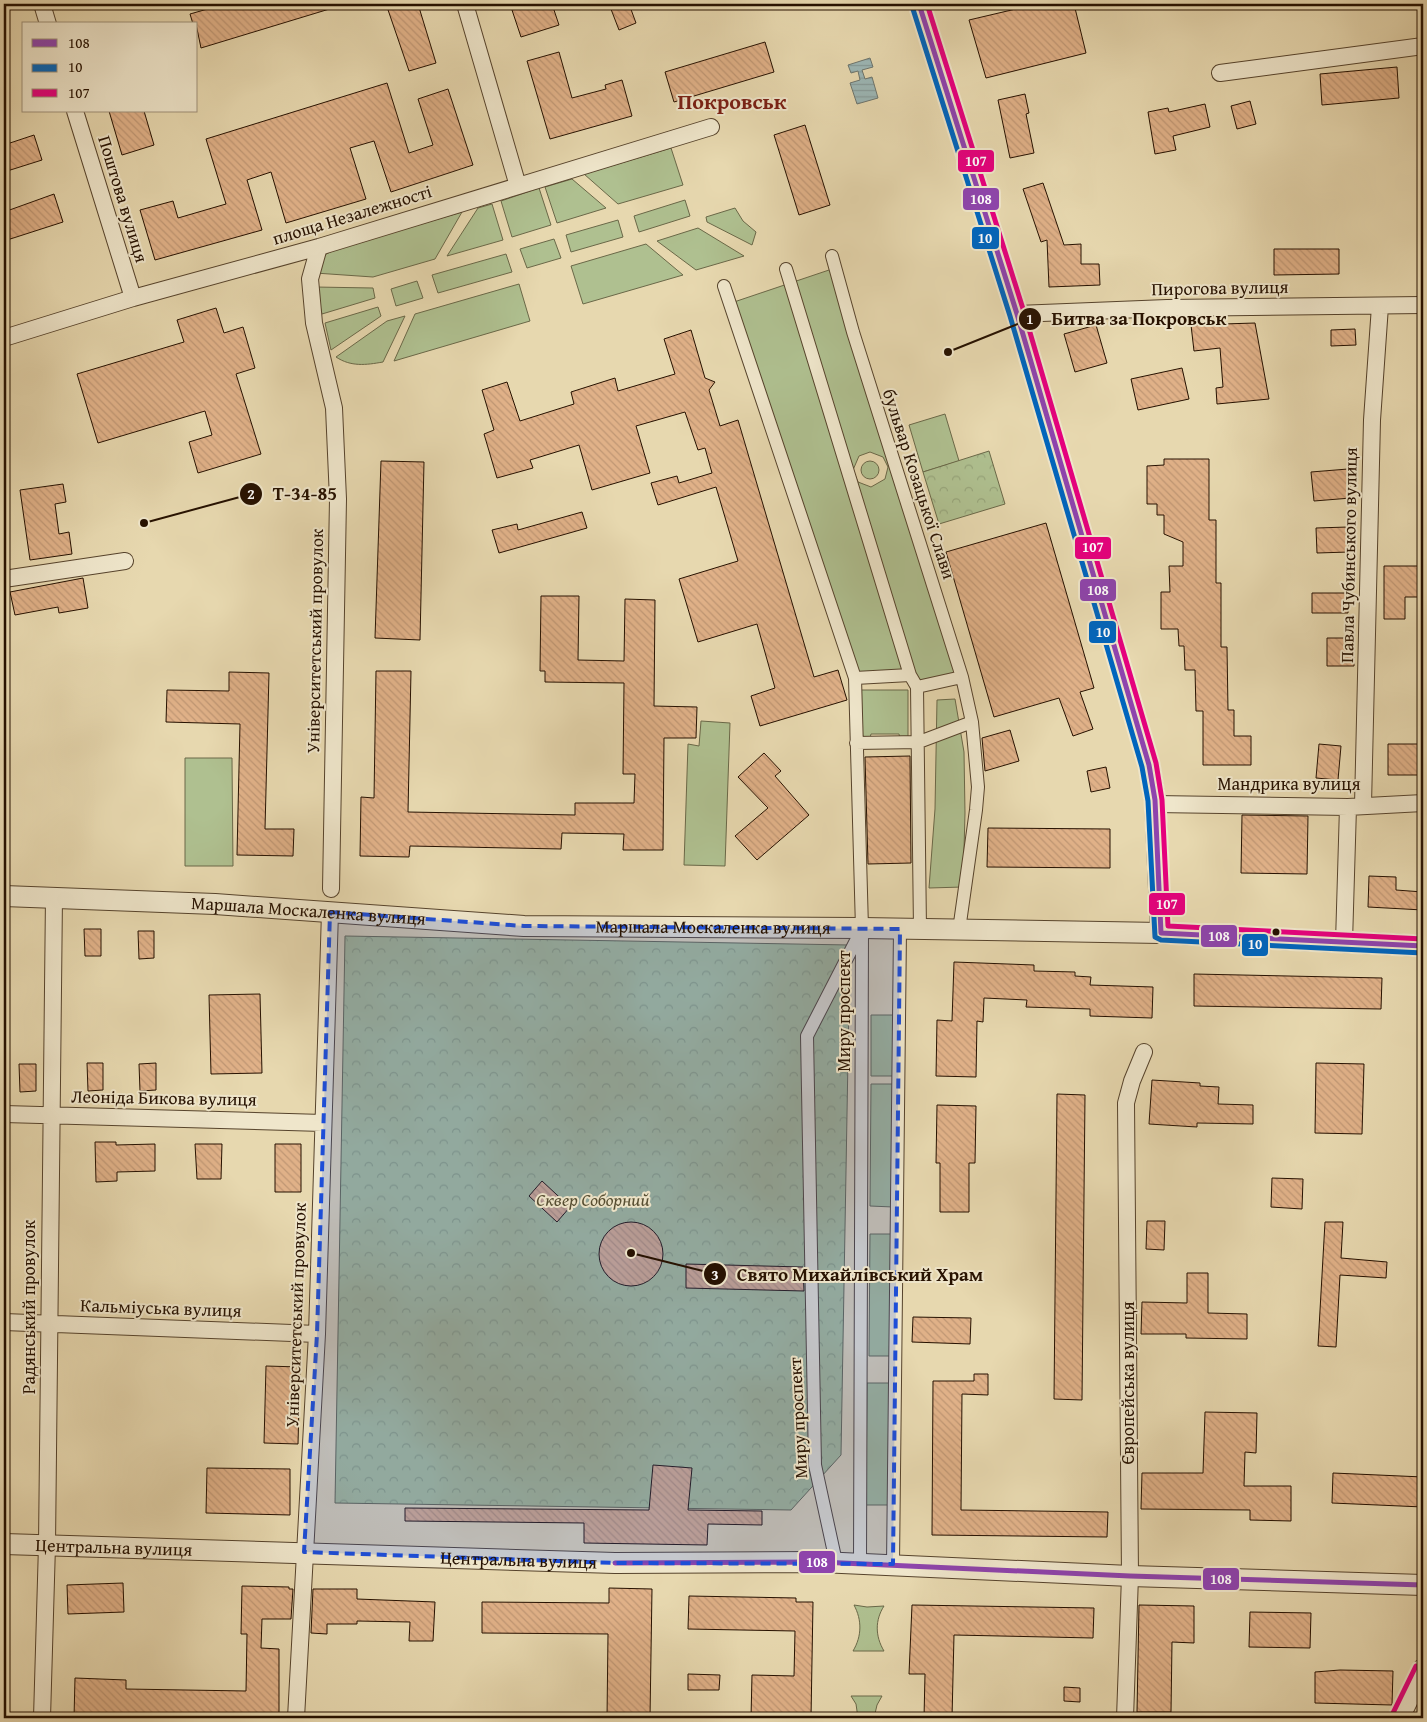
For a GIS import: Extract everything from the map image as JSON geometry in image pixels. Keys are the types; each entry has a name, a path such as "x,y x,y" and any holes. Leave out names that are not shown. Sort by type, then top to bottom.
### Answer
{"street":[{"path":"42,4 47,22"},
{"path":"465,4 518,186"},
{"path":"919,4 1017,314 1142,740 1153,784 1155,804 1161,933"},
{"path":"1220,73 1423,46"},
{"name":"Поштова вулиця","path":"75,112 133,298"},
{"name":"площа Незалежності","path":"4,338 133,298 318,247 710,127"},
{"name":"Університетський провулок","path":"318,247 310,279 314,323 334,408 338,499 331,890"},
{"name":"бульвар Козацької Слави","path":"832,256 853,332 962,678 972,722 978,787 959,930"},
{"path":"786,269 910,675 917,687 920,929"},
{"path":"724,286 855,678 862,928"},
{"name":"Пирогова вулиця","path":"1017,314 1167,308 1423,305"},
{"name":"Павла Чубинського вулиця","path":"1344,942 1356,806 1372,420 1380,306"},
{"path":"4,579 125,561"},
{"path":"855,678 910,675"},
{"path":"917,687 962,678"},
{"path":"856,743 919,742 972,722"},
{"name":"Мандрика вулиця","path":"1155,804 1356,806 1423,803"},
{"name":"Маршала Москаленка вулиця","path":"4,896 54,896 330,912 524,926 862,928 1161,933 1423,946"},
{"name":"Радянський провулок","path":"42,1718 47,1545 50,1115 54,896"},
{"name":"Університетський провулок","path":"296,1718 317,1334 330,912"},
{"name":"Миру проспект","path":"836,1562 815,1465 807,1036 862,928"},
{"name":"Миру проспект","path":"860,1564 862,928"},
{"path":"893,1564 900,929"},
{"name":"Європейська вулиця","path":"1125,1718 1130,1576 1126,1103 1132,1081 1144,1052"},
{"name":"Леоніда Бикова вулиця","path":"4,1114 323,1122"},
{"name":"Кальміуська вулиця","path":"4,1322 317,1334"},
{"name":"Центральна вулиця","path":"4,1544 615,1563 836,1562 1130,1576 1423,1585"},
{"path":"1399,1718 1423,1669"}],"highlighted area":[{"path":"330,912 524,926 900,929 893,1564 615,1563 304,1552 317,1334"}],"green space":[{"path":"671,148 683,185 618,204 584,174"},
{"path":"572,179 606,208 557,223 545,187"},
{"path":"539,188 551,225 512,237 501,201"},
{"path":"685,200 690,216 639,232 634,216"},
{"path":"492,204 503,240 447,256 478,208"},
{"path":"735,208 743,221 756,232 752,245 707,222 706,217"},
{"path":"462,212 435,259 373,277 315,273 325,255 335,249"},
{"path":"618,220 623,237 571,252 566,235"},
{"path":"698,228 744,256 696,270 657,241"},
{"path":"554,239 561,258 527,268 520,249"},
{"path":"646,244 683,275 583,304 571,266"},
{"path":"506,254 512,272 438,293 432,275"},
{"path":"832,269 962,677 917,687 909,675 855,678 734,302","holes":["870,452 883,457 888,467 885,479 871,487 858,482 853,470 859,456"]},
{"path":"417,281 423,298 396,306 391,289"},
{"path":"519,284 530,321 394,361 415,314"},
{"path":"315,287 373,288 375,298 322,314"},
{"path":"378,307 381,316 331,350 325,323"},
{"path":"405,316 383,362 353,364 336,357 387,321"},
{"path":"945,414 959,461 923,472 909,425"},
{"path":"989,451 1005,504 939,524 923,472"},
{"path":"866,461 874,461 879,466 877,477 866,479 861,474 861,466"},
{"path":"861,690 908,690 908,739 900,739 899,734 871,734 870,738 861,738"},
{"path":"955,699 964,752 963,887 929,888 935,809 937,700"},
{"path":"701,721 730,723 725,866 684,865 688,744 699,746"},
{"path":"185,758 232,758 233,866 185,866"},
{"name":"Сквер Соборний","path":"345,936 850,945 841,1455 791,1510 335,1503"},
{"path":"871,1015 895,1015 895,1076 871,1076"},
{"path":"871,1084 894,1084 893,1207 870,1206"},
{"path":"870,1234 893,1234 892,1356 869,1356"},
{"path":"867,1383 890,1383 890,1505 866,1505"},
{"path":"854,1605 867,1607 884,1606 877,1628 879,1640 884,1651 853,1651 858,1640 860,1628 860,1622"},
{"path":"851,1696 882,1696 877,1705 874,1718 858,1718 856,1704"}],"water":[{"path":"870,58 873,67 862,70 865,79 872,77 878,98 857,104 850,83 860,80 858,71 851,73 848,65"}],"building":[{"path":"225,4 335,4 336,7 201,48 198,22 192,22 190,14"},
{"path":"386,4 418,4 436,63 409,71"},
{"path":"510,4 552,4 559,25 521,37"},
{"path":"609,4 629,4 636,23 619,30"},
{"path":"1037,4 1074,4 1086,53 986,78 969,20"},
{"path":"765,42 774,72 674,102 665,72"},
{"path":"559,52 572,98 606,89 605,85 622,80 632,116 550,139 527,61"},
{"path":"1397,67 1399,98 1322,105 1320,74"},
{"path":"387,83 409,153 433,145 418,99 448,89 473,165 391,192 374,141 350,148 366,199 286,223 271,172 247,180 262,230 155,260 140,210 173,201 178,218 226,204 206,139"},
{"path":"1025,94 1029,113 1026,114 1034,153 1010,158 998,100"},
{"path":"1250,101 1256,124 1237,129 1231,106"},
{"path":"1205,104 1210,127 1173,136 1176,150 1155,154 1148,112 1168,108 1169,112"},
{"path":"109,112 144,112 154,145 122,155"},
{"path":"805,125 830,205 799,215 774,135"},
{"path":"34,135 42,160 4,172 4,145"},
{"path":"1043,183 1064,245 1081,244 1081,264 1099,264 1100,285 1049,287 1047,240 1041,242 1023,189"},
{"path":"54,194 63,222 4,241 4,212"},
{"path":"1274,249 1339,249 1339,274 1274,275"},
{"path":"216,308 224,333 243,327 255,368 236,374 261,454 198,473 189,442 212,435 205,411 98,443 77,374 184,342 177,320"},
{"path":"1255,323 1269,399 1217,404 1216,388 1223,387 1220,348 1194,351 1191,325"},
{"path":"1096,325 1107,363 1075,372 1064,334"},
{"path":"1355,329 1356,345 1331,346 1331,330"},
{"path":"691,330 705,378 715,382 709,390 720,426 738,420 814,677 838,670 847,700 760,726 751,696 775,688 757,624 698,642 679,579 738,561 716,487 658,505 651,483 677,476 679,483 712,473 705,448 698,450 685,412 636,426 650,473 592,490 579,445 530,460 533,468 497,478 484,434 494,430 482,390 507,382 520,421 574,404 571,392 615,378 618,391 675,374 664,339"},
{"path":"1182,368 1189,399 1138,410 1131,379"},
{"path":"1164,459 1209,459 1209,520 1216,520 1216,583 1221,583 1221,647 1227,647 1228,710 1234,710 1234,736 1251,736 1251,765 1203,765 1203,711 1196,711 1195,670 1185,670 1184,646 1179,646 1178,629 1161,629 1161,592 1170,592 1169,566 1183,566 1183,542 1164,534 1164,515 1157,515 1157,504 1147,504 1147,466 1164,465"},
{"path":"381,461 424,462 420,640 375,638"},
{"path":"1348,469 1351,498 1314,501 1311,472"},
{"path":"63,484 66,502 55,504 59,534 69,532 72,554 30,560 20,490"},
{"path":"582,512 587,528 499,553 492,530 517,524 518,530"},
{"path":"1046,523 1094,688 1080,692 1093,729 1073,736 1059,698 994,717 946,552"},
{"path":"1348,527 1349,552 1317,553 1316,528"},
{"path":"1384,566 1423,566 1423,597 1405,597 1405,619 1384,619"},
{"path":"83,578 88,608 59,613 58,607 15,615 10,592"},
{"path":"1312,593 1348,593 1348,613 1312,613"},
{"path":"541,596 579,596 578,660 624,661 625,599 655,600 654,706 697,707 696,738 664,738 663,850 623,850 624,834 562,833 561,849 410,846 409,857 360,856 361,797 374,798 376,671 411,671 408,812 575,815 575,803 634,803 635,774 623,774 624,683 545,682 545,671 540,671"},
{"path":"1327,638 1354,638 1354,666 1327,666"},
{"path":"229,672 269,673 265,829 294,829 293,856 237,855 240,724 166,722 167,690 229,691"},
{"path":"1010,730 1019,761 985,771 982,738"},
{"path":"1319,744 1341,746 1338,780 1316,778"},
{"path":"1388,744 1423,744 1423,775 1388,775"},
{"path":"764,753 781,771 775,776 809,815 757,860 735,836 768,808 738,777"},
{"path":"910,756 911,863 868,864 865,757"},
{"path":"1106,767 1110,788 1091,792 1087,771"},
{"path":"1242,815 1308,816 1307,874 1241,873"},
{"path":"988,828 1110,829 1110,868 987,867"},
{"path":"1369,876 1396,877 1396,890 1423,892 1423,910 1368,907"},
{"path":"84,929 101,929 101,956 85,956"},
{"path":"138,931 154,931 154,958 139,959"},
{"path":"954,962 1034,965 1034,971 1075,972 1075,976 1091,977 1090,985 1153,987 1152,1018 1090,1016 1090,1009 1026,1007 1027,1000 984,998 983,1022 977,1021 976,1077 936,1076 937,1020 952,1021"},
{"path":"1194,974 1382,978 1381,1009 1194,1006"},
{"path":"260,994 262,1073 211,1074 209,995"},
{"path":"87,1063 103,1063 103,1090 88,1091"},
{"path":"156,1063 156,1090 140,1091 139,1064"},
{"path":"1316,1063 1364,1064 1362,1134 1315,1133"},
{"path":"19,1064 36,1064 36,1091 20,1092"},
{"path":"1152,1080 1200,1083 1200,1086 1219,1087 1218,1104 1253,1105 1253,1124 1197,1123 1197,1127 1149,1124"},
{"path":"1057,1094 1085,1095 1082,1400 1054,1399"},
{"path":"937,1105 976,1106 975,1163 969,1163 969,1212 940,1212 940,1163 936,1163"},
{"path":"95,1142 116,1142 116,1145 155,1144 155,1171 117,1172 117,1181 96,1182"},
{"path":"195,1144 222,1144 221,1179 197,1179"},
{"path":"275,1144 301,1144 301,1192 275,1192"},
{"path":"1272,1178 1303,1179 1302,1209 1271,1207"},
{"path":"542,1181 570,1207 557,1222 529,1196"},
{"path":"1147,1221 1165,1221 1164,1250 1146,1249"},
{"path":"631,1222 643,1224 654,1231 661,1242 663,1254 661,1266 654,1277 643,1284 631,1286 619,1284 608,1277 601,1266 599,1254 601,1242 608,1231 619,1224"},
{"path":"1325,1222 1343,1222 1341,1258 1387,1262 1386,1278 1340,1275 1336,1347 1318,1346"},
{"path":"686,1264 803,1267 804,1291 686,1288"},
{"path":"1187,1273 1208,1273 1208,1313 1247,1314 1247,1339 1186,1338 1186,1334 1141,1334 1142,1302 1187,1303"},
{"path":"913,1317 971,1318 970,1344 912,1342"},
{"path":"266,1366 300,1367 298,1444 264,1443"},
{"path":"974,1374 988,1374 988,1395 962,1394 961,1510 1108,1512 1107,1537 932,1535 933,1381 974,1381"},
{"path":"1205,1412 1257,1413 1256,1453 1245,1452 1244,1486 1291,1486 1291,1521 1250,1520 1250,1510 1141,1509 1142,1473 1203,1473"},
{"path":"653,1465 692,1468 688,1510 762,1511 762,1525 708,1524 707,1545 584,1543 584,1523 405,1521 405,1508 649,1510"},
{"path":"207,1468 290,1469 290,1515 206,1513"},
{"path":"1333,1473 1423,1477 1423,1507 1332,1503"},
{"path":"123,1583 124,1612 68,1614 67,1585"},
{"path":"242,1586 289,1587 289,1589 293,1589 291,1619 262,1619 261,1648 279,1649 279,1718 74,1718 75,1678 126,1680 126,1689 246,1691 247,1634 241,1634"},
{"path":"609,1588 652,1589 650,1718 607,1718 608,1634 482,1633 482,1602 609,1603"},
{"path":"313,1589 357,1589 357,1599 435,1602 433,1641 409,1641 410,1622 357,1621 357,1624 327,1624 327,1634 311,1633"},
{"path":"689,1596 796,1598 796,1602 813,1602 811,1718 751,1718 752,1675 794,1676 795,1631 688,1629"},
{"path":"912,1605 1094,1608 1093,1638 954,1635 952,1718 924,1718 925,1674 909,1674"},
{"path":"1139,1605 1194,1606 1194,1643 1172,1642 1171,1712 1137,1712"},
{"path":"1250,1612 1311,1613 1310,1648 1249,1647"},
{"path":"1340,1670 1393,1671 1392,1705 1315,1703 1315,1672"},
{"path":"688,1674 720,1675 719,1690 688,1690"},
{"path":"1064,1687 1080,1688 1080,1702 1064,1701"}],"transit line":[{"name":"108","path":"919,4 1017,314 1149,765 1155,800 1161,933 1423,946"},
{"name":"107","path":"927,4 1024,312 1156,763 1162,800 1168,926 1423,939"},
{"name":"10","path":"912,6 1010,316 1142,767 1148,801 1155,937 1161,940 1423,953"},
{"name":"108","path":"615,1563 820,1562 1130,1576 1423,1585"},
{"name":"107","path":"1392,1715 1416,1666"}],"place":[{"name":"Битва за Покровськ","path":"948,352"},
{"name":"Т-34-85","path":"144,523"},
{"name":"Свято Михайлівський Храм","path":"631,1253"}],"district":[{"name":"Покровськ","path":"732,101"}]}
